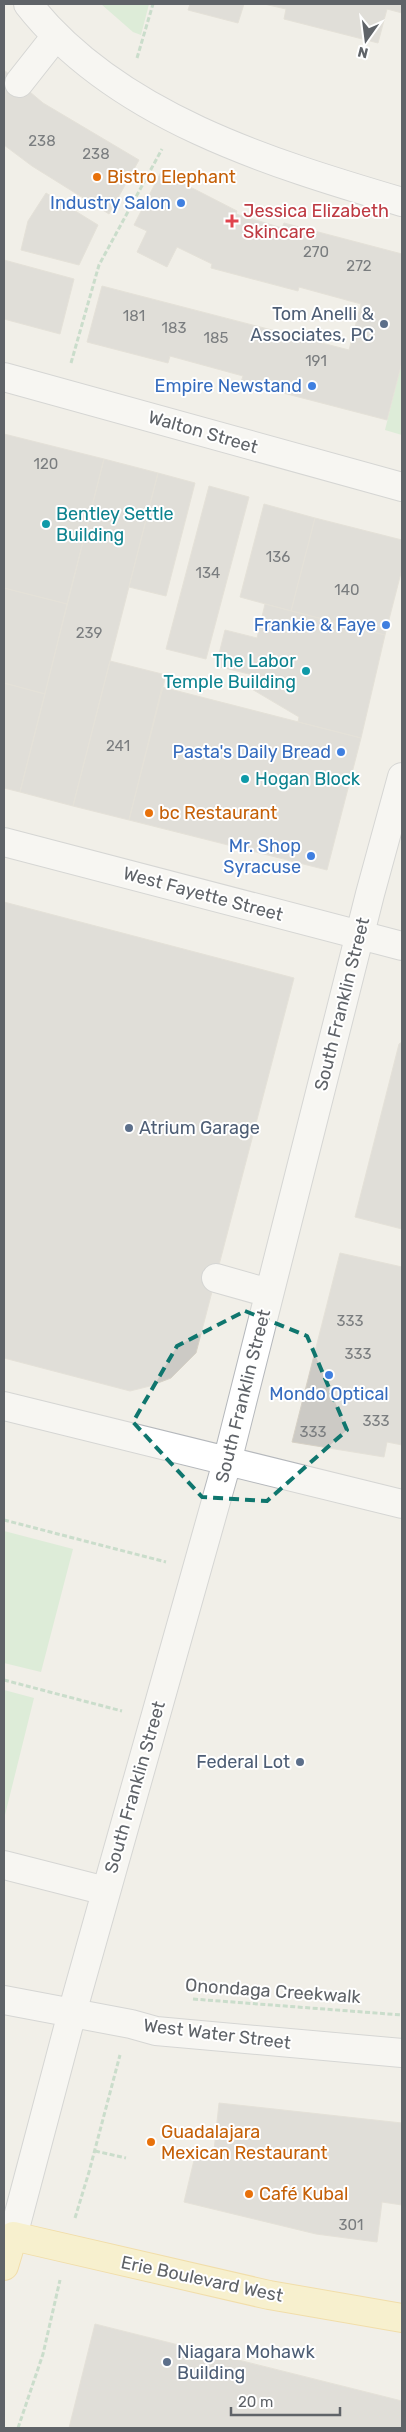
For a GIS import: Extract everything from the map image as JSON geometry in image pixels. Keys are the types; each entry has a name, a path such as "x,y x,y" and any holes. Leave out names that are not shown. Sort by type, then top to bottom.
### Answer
{"main road":[{"path":"4,2266 8,2235"},
{"name":"Erie Boulevard West","path":"8,2235 269,2295 402,2318"}],"street":[{"path":"28,4 56,36 93,69 127,92 178,120 276,160 402,202"},
{"path":"19,83 56,36"},
{"name":"Walton Street","path":"4,377 402,487"},
{"name":"South Franklin Street","path":"8,2235 227,1462 360,934 402,777"},
{"name":"West Fayette Street","path":"4,842 402,946"},
{"path":"216,1278 269,1293"},
{"path":"4,1406 402,1504"},
{"path":"4,1864 106,1891"},
{"name":"West Water Street","path":"4,2000 131,2024 156,2031 402,2053"}],"path":[{"path":"127,92 153,4"},
{"path":"62,392 99,266 178,120"},
{"path":"4,1520 196,1570"},
{"path":"4,1680 154,1719"},
{"name":"Onondaga Creekwalk","path":"190,1998 402,2015"},
{"path":"81,2193 95,2151 118,2061"},
{"path":"95,2151 126,2158"},
{"path":"18,2428 43,2354 53,2307"}],"highlighted area":[{"path":"245,1311 307,1336 347,1430 267,1501 202,1497 133,1422 177,1346"}],"green space":[{"path":"101,4 149,4 141,35 133,32"},
{"path":"402,362 402,435 385,430"},
{"path":"4,1531 73,1549 41,1672 4,1663"},
{"path":"4,1690 34,1698 4,1819"}],"building":[{"path":"190,4 244,4 238,23 188,10"},
{"path":"264,4 402,4 402,13 387,9 378,43 284,19 286,9"},
{"path":"4,70 43,103 139,160 109,214 32,166 4,145"},
{"path":"161,172 237,211 236,214 282,228 284,223 402,254 402,362 387,420 241,382 243,376 170,356 168,363 87,342 102,286 349,350 361,304 299,287 298,291 211,268 212,264 177,247 167,267 137,252 147,231 134,225"},
{"path":"46,193 98,225 79,265 21,250 28,221"},
{"path":"4,260 74,279 60,334 4,319"},
{"name":"Bentley Settle Building","path":"4,434 104,459 67,604 4,588"},
{"path":"104,459 158,473 73,806 20,792"},
{"path":"158,473 195,483 166,596 129,587"},
{"path":"209,486 249,497 206,659 166,649"},
{"path":"264,504 315,518 291,611 240,597"},
{"path":"315,518 402,540 402,569 385,635 291,611"},
{"path":"4,588 67,604 45,694 4,683"},
{"name":"The Labor Temple Building","path":"265,604 385,635 361,738 298,722 299,717 250,688 253,675 216,666 225,630 257,638"},
{"path":"110,661 166,675 129,820 73,806"},
{"path":"4,683 45,694 20,792 4,788"},
{"name":"Hogan Block","path":"162,687 361,738 327,870 129,820"},
{"name":"Atrium Garage","path":"4,902 294,978 196,1353 171,1378 150,1386 130,1391 4,1358"},
{"path":"402,1042 402,1229 355,1217 399,1044"},
{"path":"340,1253 402,1267 402,1445 387,1442 384,1457 292,1442"},
{"path":"219,2103 402,2123 402,2205 382,2202 377,2242 316,2234 184,2202 195,2156 213,2160"},
{"name":"Niagara Mohawk Building","path":"95,2324 402,2401 402,2428 69,2428"}],"place":[{"name":"Bistro Elephant","path":"97,177"},
{"name":"Industry Salon","path":"181,203"},
{"name":"Jessica Elizabeth Skincare","path":"232,221"},
{"name":"Tom Anelli & Associates, PC","path":"384,324"},
{"name":"Empire Newstand","path":"312,386"},
{"name":"Bentley Settle Building","path":"46,524"},
{"name":"Frankie & Faye","path":"386,625"},
{"name":"The Labor Temple Building","path":"306,671"},
{"name":"Pasta's Daily Bread","path":"341,752"},
{"name":"Hogan Block","path":"245,779"},
{"name":"bc Restaurant","path":"149,813"},
{"name":"Mr. Shop Syracuse","path":"311,856"},
{"name":"Atrium Garage","path":"129,1128"},
{"name":"Mondo Optical","path":"329,1375"},
{"name":"Federal Lot","path":"300,1762"},
{"name":"Guadalajara Mexican Restaurant","path":"151,2142"},
{"name":"Café Kubal","path":"249,2194"},
{"name":"Niagara Mohawk Building","path":"167,2362"}]}
